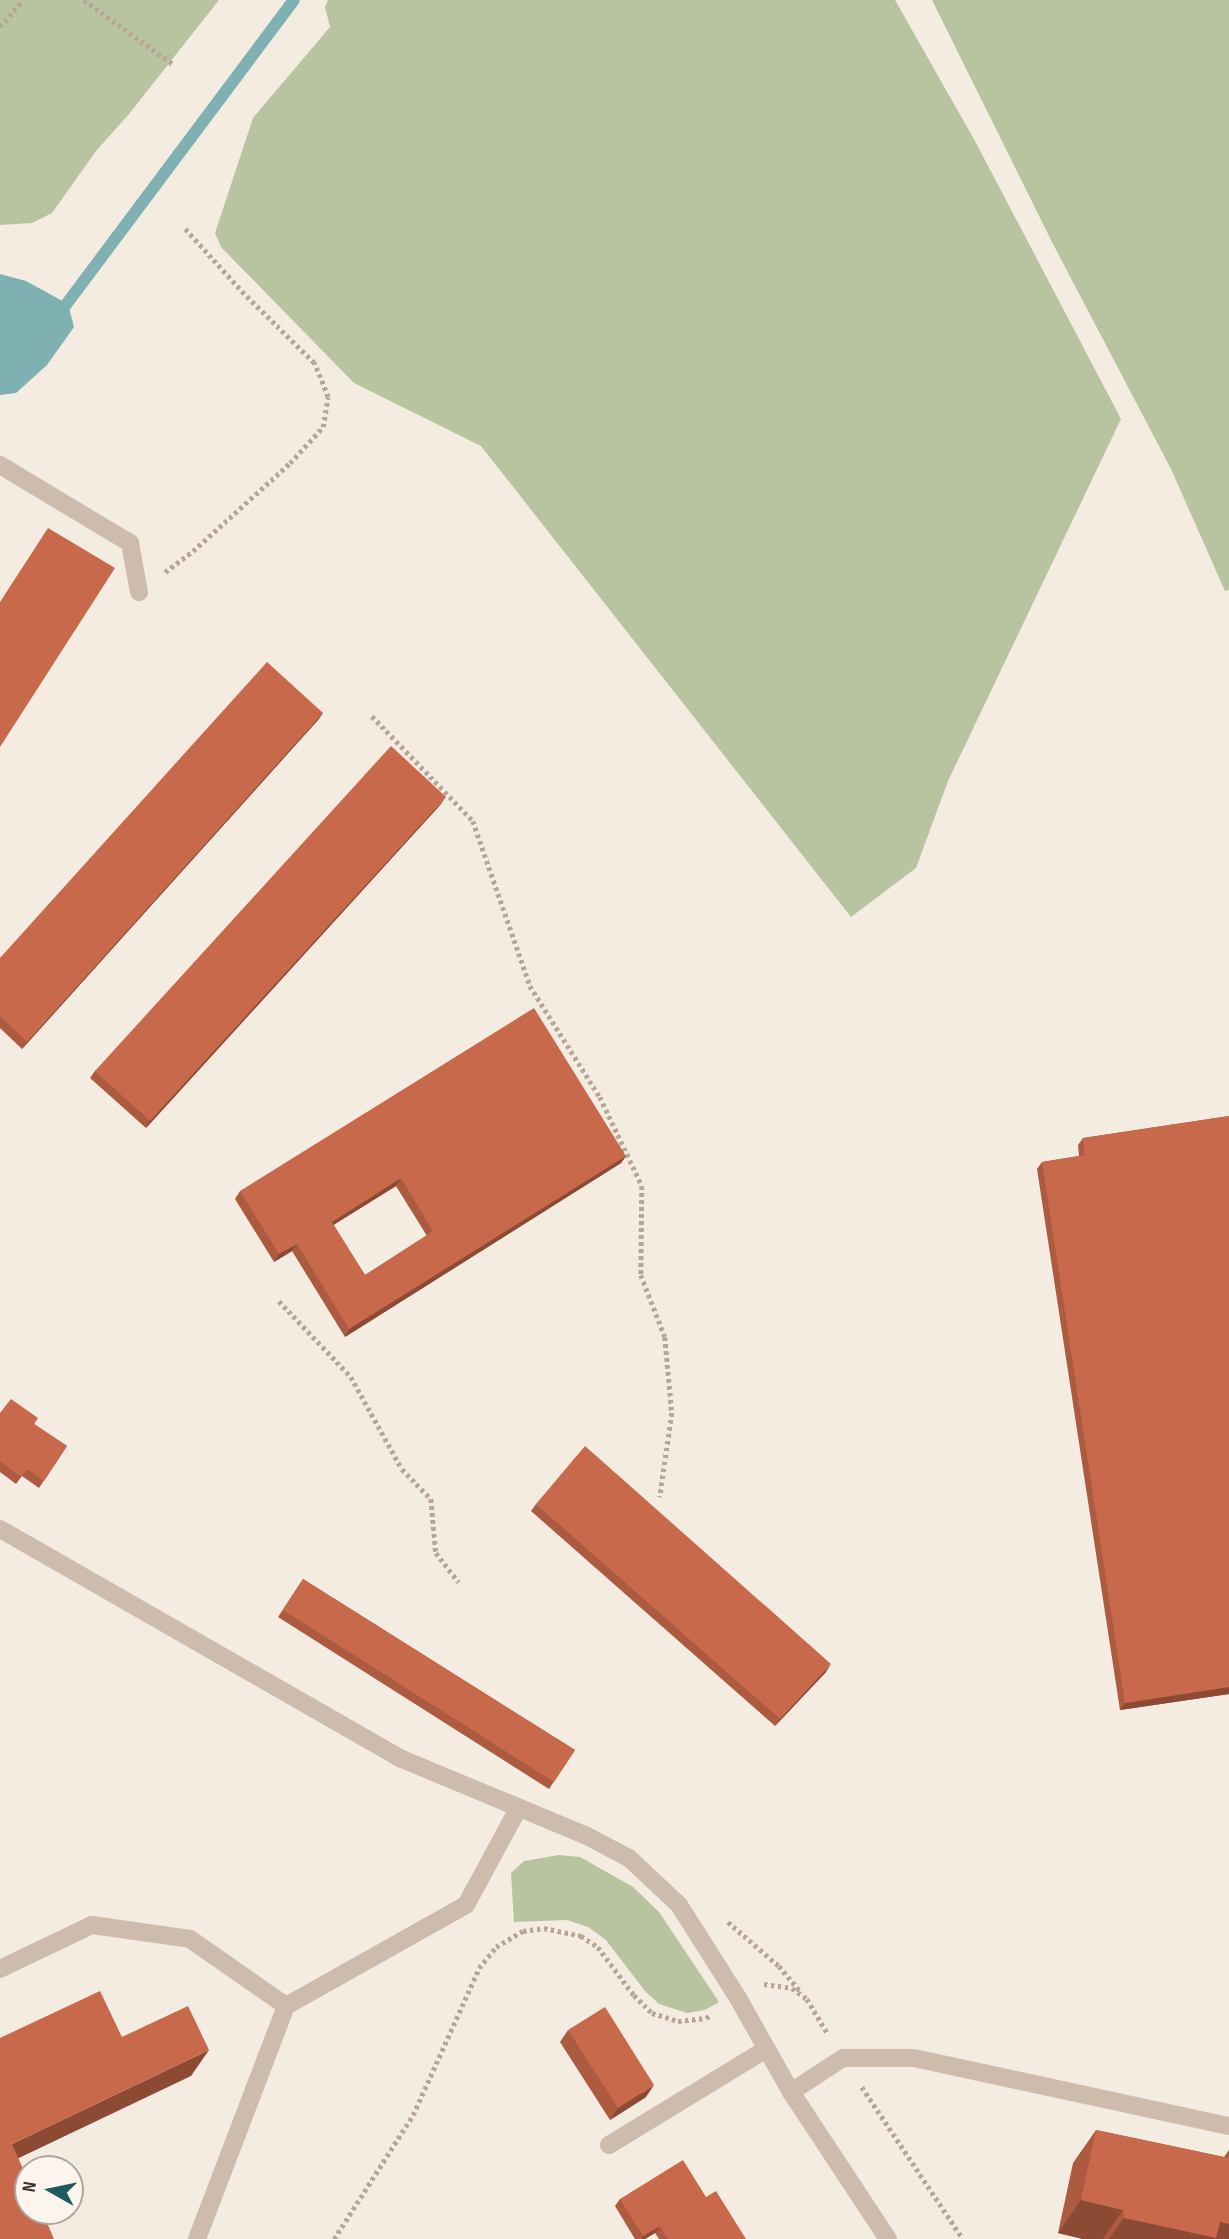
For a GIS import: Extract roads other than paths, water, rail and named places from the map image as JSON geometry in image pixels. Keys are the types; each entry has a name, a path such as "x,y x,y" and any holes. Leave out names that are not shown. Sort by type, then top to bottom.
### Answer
{"street":[{"path":"0,465 130,543 139,592"},
{"path":"0,1529 402,1759 585,1835 629,1858 679,1905 738,1998 791,2092 888,2239"},
{"path":"197,2239 286,2006 466,1905 519,1807"},
{"path":"0,1969 92,1925 190,1939 286,2006"},
{"path":"609,2145 766,2049"},
{"path":"791,2092 843,2058 914,2058 1229,2126"}],"water":[{"path":"0,274 26,281 68,304 74,327 47,365 16,393 0,395"}],"waterway":[{"path":"59,314 294,0"}]}
